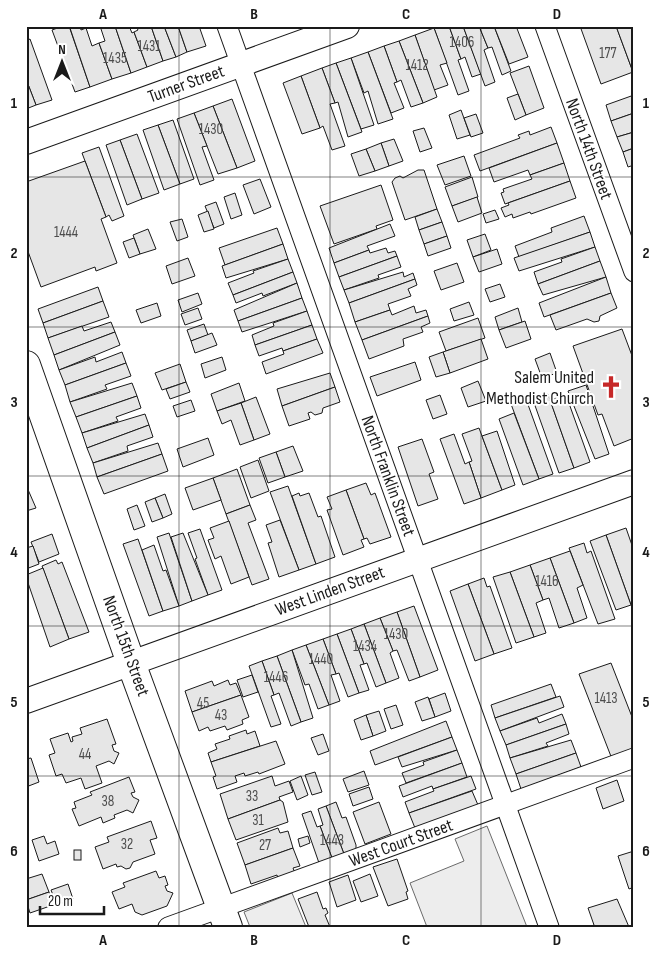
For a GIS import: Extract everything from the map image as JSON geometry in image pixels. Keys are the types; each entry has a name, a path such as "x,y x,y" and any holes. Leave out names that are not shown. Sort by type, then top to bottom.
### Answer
{"main road":[{"name":"North 15th Street","path":"26,365 131,663 225,917"}],"street":[{"name":"North Franklin Street","path":"227,26 550,927"},
{"name":"Turner Street","path":"26,142 347,26"},
{"name":"North 14th Street","path":"545,26 634,272"},
{"name":"West Linden Street","path":"26,701 634,482"},
{"name":"West Court Street","path":"168,927 225,917 505,805 634,758"}],"shaded area":[{"path":"487,826 527,927 427,927 410,883 464,861 455,839"},
{"path":"292,893 306,927 250,927 244,912"}],"building":[{"path":"69,26 90,87 75,92 52,30"},
{"path":"80,26 81,30 86,28 92,46 99,43 112,79 90,87 70,28"},
{"path":"100,26 115,26 131,73 112,79 99,43 105,41"},
{"path":"115,26 129,26 132,33 134,32 147,67 131,73"},
{"path":"136,26 151,26 163,61 147,67 134,32 138,30"},
{"path":"151,26 164,26 176,57 163,61"},
{"path":"164,26 178,26 187,52 176,57"},
{"path":"178,26 199,26 206,46 187,52"},
{"path":"449,26 461,59 458,60 469,91 458,95 434,28"},
{"path":"449,26 463,26 481,74 472,77 465,57 461,59"},
{"path":"463,26 479,26 488,48 484,50 495,82 485,86"},
{"path":"479,26 494,26 511,71 502,75 492,47 488,48"},
{"path":"494,26 516,26 528,57 509,64"},
{"path":"580,26 616,26 633,72 601,84"},
{"path":"616,26 634,26 634,72 633,72"},
{"path":"434,28 447,63 440,65 448,85 434,90 415,35"},
{"path":"415,35 437,97 423,103 399,41"},
{"path":"30,39 52,100 36,105 26,79 26,41"},
{"path":"399,41 423,103 411,107 401,80 397,82 384,46"},
{"path":"384,46 397,82 394,83 404,108 391,113 368,52"},
{"path":"368,52 393,119 378,124 368,91 364,93 351,58"},
{"path":"351,58 374,125 361,129 336,63"},
{"path":"336,63 362,132 348,137 338,102 335,103 322,68"},
{"path":"529,66 544,108 526,115 510,73"},
{"path":"322,68 335,103 330,104 345,146 332,150 323,126 320,128 301,76"},
{"path":"301,76 320,128 302,134 283,83"},
{"path":"26,79 36,105 26,109"},
{"path":"518,94 526,115 515,120 507,98"},
{"path":"634,95 634,113 611,121 606,105"},
{"path":"232,99 255,161 237,168 213,106"},
{"path":"213,106 237,168 218,174 194,113"},
{"path":"461,110 470,135 457,139 449,115"},
{"path":"194,113 207,146 202,147 214,180 200,185 177,119"},
{"path":"634,113 634,132 617,137 611,121"},
{"path":"476,114 483,133 471,137 464,118"},
{"path":"173,120 194,179 180,184 158,125"},
{"path":"158,125 180,184 164,190 143,130"},
{"path":"551,127 557,143 480,171 474,155 520,138 518,135 529,131 530,135"},
{"path":"424,128 432,148 420,152 413,131"},
{"path":"634,132 634,148 623,152 617,137"},
{"path":"137,134 159,193 142,199 120,140"},
{"path":"394,139 403,161 389,166 381,143"},
{"path":"120,140 142,199 127,205 106,145"},
{"path":"381,143 389,166 375,171 366,149"},
{"path":"557,143 564,163 530,175 528,170 494,182 489,168"},
{"path":"99,147 124,216 112,221 109,215 106,217 82,153"},
{"path":"634,148 634,165 628,167 623,152"},
{"path":"366,149 375,171 359,176 351,154"},
{"path":"464,156 471,176 445,185 437,165"},
{"path":"85,161 106,217 101,219 117,263 96,271 95,267 41,287 26,246 26,182"},
{"path":"564,163 570,181 505,204 501,193 504,192 503,189 532,179 530,175"},
{"path":"418,170 424,170 437,209 405,220 392,182 395,178 400,176 403,178"},
{"path":"472,177 478,197 452,206 445,187"},
{"path":"260,179 271,207 254,214 243,185"},
{"path":"570,181 576,198 531,214 530,212 513,218 512,214 505,217 501,208 509,205 508,203"},
{"path":"381,185 393,220 376,226 377,229 334,244 320,206"},
{"path":"235,193 242,215 231,219 224,197"},
{"path":"477,197 482,213 458,222 452,206"},
{"path":"216,202 224,224 214,228 205,206"},
{"path":"437,209 442,222 419,230 415,217"},
{"path":"495,210 499,219 486,223 483,214"},
{"path":"208,211 214,229 204,232 198,215"},
{"path":"584,216 590,232 519,257 515,246 552,232 551,228"},
{"path":"182,219 188,237 177,241 170,222"},
{"path":"442,222 447,236 424,244 419,230"},
{"path":"390,224 395,236 367,246 369,250 334,263 329,248"},
{"path":"277,228 283,244 225,265 219,248"},
{"path":"148,229 156,249 140,254 133,235"},
{"path":"590,232 595,247 519,271 514,258"},
{"path":"485,234 491,250 473,257 467,240"},
{"path":"447,236 451,248 428,256 424,244"},
{"path":"134,238 140,254 129,258 123,242"},
{"path":"283,244 288,259 226,278 222,266"},
{"path":"595,247 600,261 538,284 534,272 562,262 561,259"},
{"path":"386,248 388,253 395,251 397,256 339,277 334,263 369,250 370,253"},
{"path":"497,249 502,264 479,272 473,257"},
{"path":"397,256 401,267 378,275 379,278 344,290 339,277"},
{"path":"188,258 195,276 172,284 166,266"},
{"path":"288,259 293,272 233,295 228,283 254,273 253,271"},
{"path":"600,261 606,277 543,295 538,284"},
{"path":"457,263 464,282 441,290 434,271"},
{"path":"293,272 297,283 263,296 262,293 236,303 233,295"},
{"path":"403,272 404,277 413,273 415,279 349,303 344,290"},
{"path":"606,277 611,293 544,317 539,303"},
{"path":"415,279 417,285 408,289 411,296 388,304 390,310 355,322 349,303"},
{"path":"297,283 302,298 238,321 234,310"},
{"path":"500,284 505,297 490,302 485,289"},
{"path":"98,287 103,301 43,323 38,309"},
{"path":"198,293 202,304 182,312 178,300"},
{"path":"611,293 617,308 600,316 599,321 594,322 587,319 556,330 550,315"},
{"path":"302,298 307,311 242,332 238,321"},
{"path":"103,301 109,317 48,338 43,323"},
{"path":"469,302 474,315 454,321 450,309"},
{"path":"157,303 161,316 141,323 136,310"},
{"path":"414,306 416,313 426,310 428,316 362,340 355,322 390,310 392,315"},
{"path":"198,308 202,319 185,325 181,314"},
{"path":"518,308 522,322 499,330 495,317"},
{"path":"307,311 312,325 255,345 252,335 274,326 273,323"},
{"path":"428,316 430,323 421,327 423,332 403,339 404,346 369,359 362,340"},
{"path":"478,318 485,338 446,351 439,332"},
{"path":"525,321 531,339 506,348 499,330"},
{"path":"111,322 115,332 54,355 48,338 82,326 84,331"},
{"path":"204,324 208,335 191,341 187,330"},
{"path":"312,325 317,339 283,351 282,348 259,356 255,345"},
{"name":"Salem United Methodist Church","path":"622,329 634,361 634,438 614,446 602,414 598,415 573,346"},
{"path":"115,332 120,345 59,370 54,355"},
{"path":"212,333 217,345 195,353 191,341"},
{"path":"317,339 323,353 266,374 262,362 284,354 283,351"},
{"path":"481,339 488,359 450,373 443,352"},
{"path":"122,352 126,363 65,385 59,370 95,357 96,362"},
{"path":"443,352 450,373 436,377 429,357"},
{"path":"550,353 557,373 542,378 535,359"},
{"path":"222,357 226,370 205,378 201,364"},
{"path":"415,362 421,380 377,396 370,377"},
{"path":"126,363 131,376 105,385 107,389 70,402 65,385"},
{"path":"180,364 186,382 162,390 155,373"},
{"path":"330,373 335,387 282,406 277,389"},
{"path":"478,381 486,401 468,407 461,388"},
{"path":"186,382 190,392 170,399 166,389"},
{"path":"132,383 137,396 76,417 70,402"},
{"path":"239,383 245,401 217,411 211,394"},
{"path":"586,385 609,454 595,459 568,391"},
{"path":"335,387 340,402 323,408 322,413 315,415 311,412 308,413 310,419 289,426 282,406"},
{"path":"548,394 574,468 559,473 533,400"},
{"path":"440,395 447,414 433,419 426,400"},
{"path":"566,395 590,462 574,468 550,400"},
{"path":"137,396 141,408 116,417 118,421 82,433 76,417"},
{"path":"256,397 270,434 254,440 241,403"},
{"path":"526,399 553,474 539,479 511,404"},
{"path":"191,400 195,411 177,417 173,406"},
{"path":"241,403 254,440 240,445 231,420 222,424 217,411"},
{"path":"514,413 539,479 523,485 499,419"},
{"path":"145,414 149,425 87,448 82,433"},
{"path":"149,425 153,437 127,446 128,451 93,463 87,448"},
{"path":"479,428 502,490 481,498 469,462 472,461 462,434"},
{"path":"497,431 515,485 502,490 482,436"},
{"path":"454,434 465,464 469,462 481,498 464,504 440,439"},
{"path":"208,438 214,455 183,467 177,449"},
{"path":"422,439 434,472 429,474 438,499 418,506 398,447"},
{"path":"158,443 162,454 97,477 93,463"},
{"path":"293,446 303,471 285,477 276,452"},
{"path":"276,452 285,477 268,483 259,458"},
{"path":"162,454 168,471 104,494 97,477"},
{"path":"258,460 269,491 251,498 240,467"},
{"path":"237,469 250,505 226,514 213,478"},
{"path":"213,478 221,500 193,510 185,488"},
{"path":"366,483 371,495 375,493 391,537 370,544 367,538 364,539 346,490"},
{"path":"26,485 36,508 26,511"},
{"path":"288,486 316,564 299,570 270,492"},
{"path":"346,490 364,539 361,540 364,547 343,555 327,510 332,509 327,497"},
{"path":"299,493 300,496 309,493 318,517 321,516 335,557 316,564 292,496"},
{"path":"165,494 172,514 163,518 155,498"},
{"path":"155,498 163,518 152,522 145,502"},
{"path":"137,505 145,526 134,530 127,509"},
{"path":"250,505 256,520 248,523 269,579 252,585 226,514"},
{"path":"280,520 299,570 279,577 268,543 272,542 266,525"},
{"path":"229,521 249,577 231,584 221,556 215,559 208,540 214,538 210,528"},
{"path":"626,528 634,551 634,604 631,605 606,535"},
{"path":"200,529 222,590 208,595 188,533"},
{"path":"169,533 192,601 179,606 157,537"},
{"path":"183,533 208,595 192,601 171,537"},
{"path":"52,534 59,554 39,562 31,542"},
{"path":"606,535 631,605 616,610 590,541"},
{"path":"138,539 163,611 149,616 123,544"},
{"path":"584,543 587,553 591,551 615,619 598,624 569,548"},
{"path":"154,545 163,571 166,570 179,606 163,611 142,550"},
{"path":"33,546 39,564 26,569 26,548"},
{"path":"570,551 583,585 577,588 587,618 574,623 550,558"},
{"path":"550,558 574,623 559,628 549,598 543,600 530,565"},
{"path":"56,560 58,564 62,562 89,632 69,639 42,566"},
{"path":"530,565 543,600 536,603 546,633 534,637 510,572"},
{"path":"43,568 69,639 50,647 26,577 26,575"},
{"path":"510,572 534,637 516,643 493,577"},
{"path":"484,578 487,587 490,586 512,648 494,654 468,584"},
{"path":"468,584 494,654 475,661 450,591"},
{"path":"414,606 438,670 420,677 397,612"},
{"path":"397,612 420,677 409,681 397,650 393,651 380,618"},
{"path":"380,618 393,651 390,653 399,678 386,683 364,624"},
{"path":"364,624 386,683 376,687 367,663 364,664 351,629"},
{"path":"351,629 364,664 360,665 369,690 359,693 337,634"},
{"path":"337,634 359,693 348,697 339,673 336,674 323,639"},
{"path":"323,639 336,674 331,675 340,701 329,705 306,645"},
{"path":"306,645 329,705 318,709 309,684 305,685 292,650"},
{"path":"292,650 313,718 301,722 277,656"},
{"path":"277,656 301,722 291,726 279,693 274,695 262,661"},
{"path":"262,661 274,695 271,696 281,724 271,727 249,666"},
{"path":"611,663 634,722 634,751 612,759 579,674"},
{"path":"252,675 258,692 243,697 237,680"},
{"path":"228,680 230,685 236,683 241,695 192,712 185,691 212,681 214,686"},
{"path":"551,684 556,697 495,718 491,705"},
{"path":"445,693 451,711 435,717 429,699"},
{"path":"241,695 249,717 242,720 243,724 227,730 225,726 210,731 208,727 199,731 192,712"},
{"path":"560,696 564,707 500,731 495,718"},
{"path":"428,697 435,717 422,721 415,702"},
{"path":"396,705 403,725 391,729 384,709"},
{"path":"379,711 386,731 373,736 366,715"},
{"path":"562,714 566,724 506,745 500,731 537,718 539,723"},
{"path":"366,715 373,736 361,740 354,720"},
{"path":"107,719 116,744 112,745 114,751 119,753 114,764 109,761 96,766 102,783 85,789 81,778 66,783 62,774 56,776 49,755 55,753 50,739 68,733 71,742 73,741 72,737 82,734 80,728"},
{"path":"446,721 452,737 375,765 370,751"},
{"path":"566,724 569,734 546,743 548,746 510,758 506,745"},
{"path":"246,730 247,734 255,731 260,746 211,762 208,753 217,749 215,744 230,739 229,736"},
{"path":"323,734 329,751 318,755 311,738"},
{"path":"452,737 457,750 402,767 398,757"},
{"path":"571,740 576,753 516,774 510,758"},
{"path":"276,741 285,764 259,774 258,772 245,776 244,773 235,776 237,782 217,789 213,777 216,776 211,762"},
{"path":"457,750 462,763 406,783 402,773 424,765 423,762"},
{"path":"576,753 581,767 521,789 516,774"},
{"path":"31,758 39,782 26,787 26,759"},
{"path":"462,763 467,777 433,789 432,786 403,797 399,786"},
{"path":"364,771 369,785 348,792 343,779"},
{"path":"315,772 322,792 312,795 305,775"},
{"path":"272,776 275,786 289,781 293,792 279,797 280,800 228,819 220,794"},
{"path":"301,776 308,795 297,800 290,781"},
{"path":"471,776 476,789 409,813 405,802 434,791 433,789"},
{"path":"129,777 135,792 131,793 133,797 139,800 133,813 127,810 114,815 115,818 103,823 101,817 79,826 72,809 76,808 74,802 92,795 90,792"},
{"path":"617,780 624,801 603,809 596,788"},
{"path":"369,787 373,799 353,806 349,794"},
{"path":"472,791 478,805 415,828 409,813"},
{"path":"280,800 283,802 288,822 236,840 228,819"},
{"path":"336,802 342,818 346,817 356,845 356,849 344,854 326,806"},
{"path":"379,802 391,834 365,844 353,812"},
{"path":"326,806 344,854 332,858 320,826 323,825 318,809"},
{"path":"311,811 317,827 320,826 332,858 319,863 302,814"},
{"path":"151,821 157,838 150,840 155,854 133,862 130,868 117,867 116,864 103,869 95,847 109,842 107,837"},
{"path":"278,828 280,833 288,831 293,848 245,865 237,843"},
{"path":"44,836 47,844 55,841 59,854 39,861 32,840"},
{"path":"308,836 310,843 300,847 298,839"},
{"path":"293,848 300,866 293,868 295,873 278,879 277,875 251,884 245,865"},
{"path":"74,850 81,850 81,860 74,860"},
{"path":"634,851 634,887 629,889 618,856"},
{"path":"397,859 408,891 406,892 408,899 388,906 373,867"},
{"path":"156,871 159,878 165,876 168,885 165,886 167,891 173,893 167,906 142,915 135,912 132,904 119,909 112,892 125,887 123,883"},
{"path":"42,874 49,892 26,900 26,879"},
{"path":"370,874 378,896 361,902 353,881"},
{"path":"348,875 356,900 337,907 329,882"},
{"path":"68,884 73,899 57,905 51,890"},
{"path":"49,892 53,905 30,913 26,900"},
{"path":"317,892 323,909 326,908 328,913 325,915 330,927 309,927 298,899"},
{"path":"617,899 629,927 590,927 594,925 588,908"}],"place":[{"name":"Salem United Methodist Church","path":"611,387"}]}
